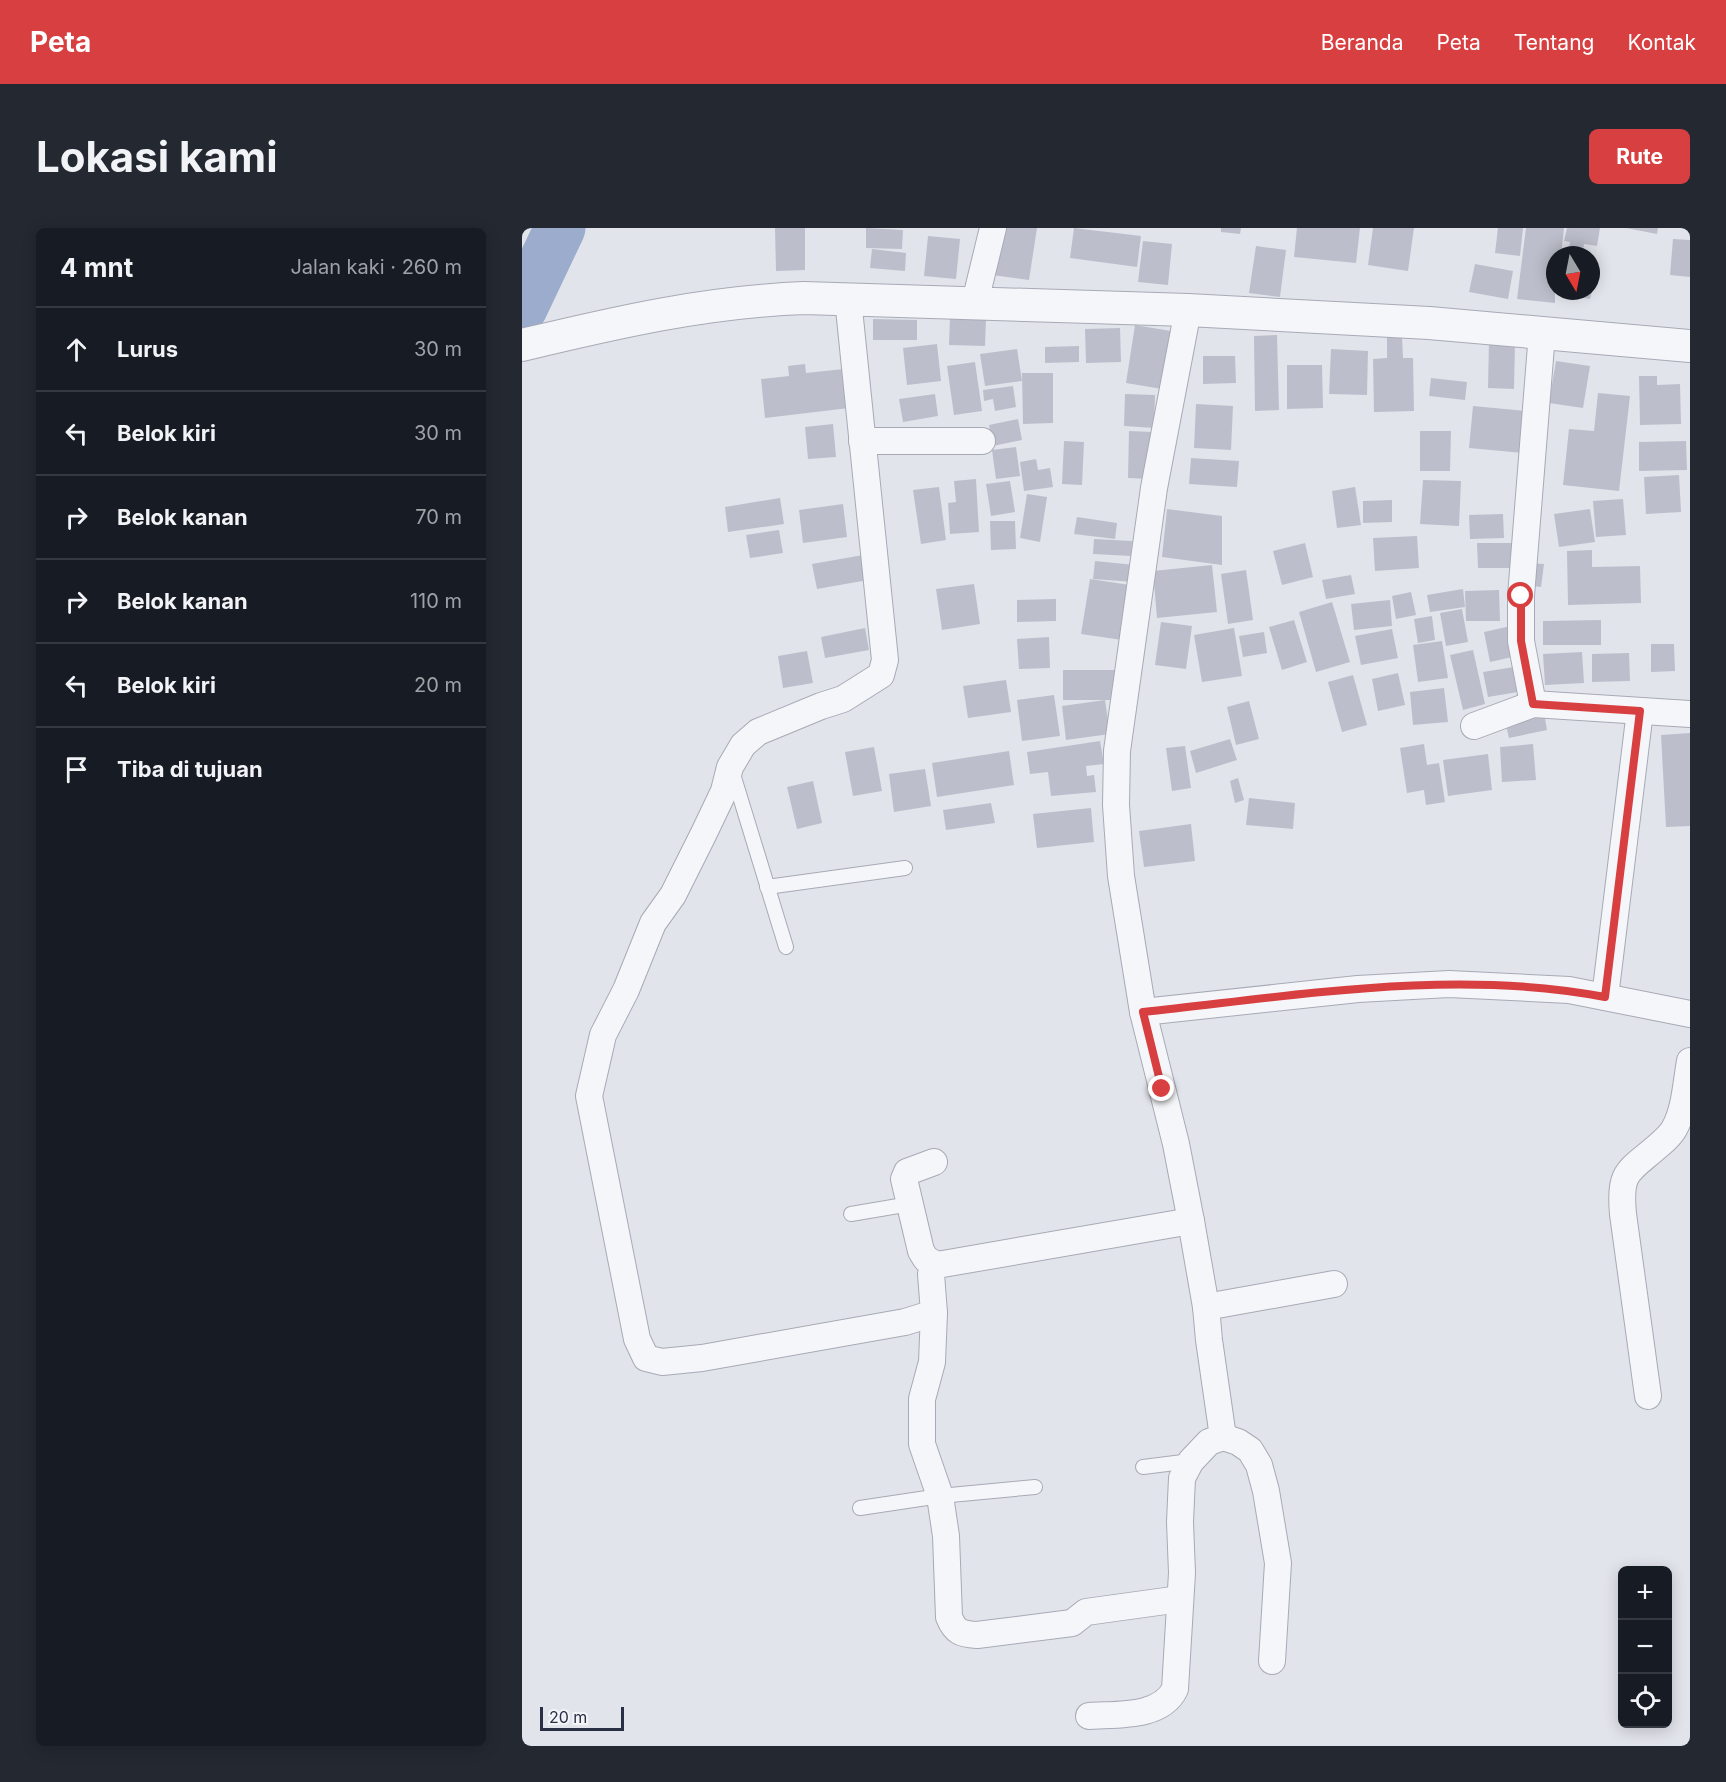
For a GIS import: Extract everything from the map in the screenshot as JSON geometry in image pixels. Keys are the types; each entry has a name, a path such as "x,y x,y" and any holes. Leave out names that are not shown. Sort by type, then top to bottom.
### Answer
{"street":[{"path":"975,302 993,228"},
{"path":"522,345 647,316 704,306 804,298 1188,310 1429,323 1690,346"},
{"path":"848,299 885,660 881,675 843,699 758,732 743,745 730,767 724,791 673,895 653,922 626,990 603,1035 589,1096 637,1339 646,1358 662,1362 702,1358 905,1322 934,1313"},
{"path":"1188,310 1154,488 1117,751 1116,805 1121,876 1143,1012 1176,1144 1191,1221 1206,1306 1210,1351 1223,1437"},
{"path":"1533,704 1521,641 1521,596 1542,333"},
{"path":"862,441 982,441"},
{"path":"1473,726 1533,704 1690,714"},
{"path":"1605,997 1640,711"},
{"path":"1143,1012 1358,989 1449,984 1569,990 1690,1014"},
{"path":"1648,1396 1623,1214 1622,1184 1633,1166 1663,1141 1674,1128 1679,1116 1690,1061"},
{"path":"934,1162 907,1172 904,1179 921,1251 926,1259 937,1265 1191,1221"},
{"path":"937,1265 931,1274 934,1313 932,1362 922,1399 922,1444 940,1496 946,1536 949,1617 953,1628 962,1634 976,1635 1072,1623 1086,1612 1180,1599"},
{"path":"1206,1306 1334,1284"},
{"path":"1089,1716 1142,1711 1162,1706 1170,1700 1175,1689 1182,1573 1180,1522 1182,1478 1191,1461 1209,1442 1223,1437 1238,1442 1250,1450 1259,1464 1266,1491 1278,1563 1272,1660"}],"lane":[{"path":"730,767 786,947"},
{"path":"767,887 905,868"},
{"path":"852,1214 910,1204"},
{"path":"1143,1467 1191,1461"},
{"path":"860,1508 940,1496 1035,1487"}],"building":[{"path":"775,228 805,228 805,270 776,271"},
{"path":"866,228 903,230 902,249 866,248"},
{"path":"999,228 1037,228 1029,280 992,275"},
{"path":"1074,228 1141,236 1137,267 1070,258"},
{"path":"1221,228 1241,228 1240,234 1221,232"},
{"path":"1297,228 1360,228 1356,263 1294,257"},
{"path":"1373,228 1414,228 1408,271 1368,265"},
{"path":"1498,228 1523,228 1520,256 1495,253"},
{"path":"1526,228 1564,228 1562,246 1546,246 1546,300 1555,300 1555,303 1517,299"},
{"path":"1567,228 1600,228 1597,246 1584,244 1584,246 1569,246 1570,242 1564,241"},
{"path":"1626,228 1658,228 1657,234"},
{"path":"928,236 960,239 956,279 924,276"},
{"path":"1673,239 1690,240 1690,277 1670,275"},
{"path":"1143,241 1172,244 1168,285 1138,282"},
{"path":"1256,246 1286,250 1280,297 1249,293"},
{"path":"872,249 906,253 905,271 870,268"},
{"path":"1475,264 1513,271 1508,299 1469,292"},
{"path":"950,318 986,319 985,346 949,345"},
{"path":"873,319 917,320 917,340 873,340"},
{"path":"1135,325 1177,332 1168,390 1126,383"},
{"path":"1120,328 1121,362 1086,363 1085,329"},
{"path":"1277,335 1279,410 1255,411 1254,336"},
{"path":"1402,336 1403,358 1413,358 1414,411 1374,412 1373,359 1387,358 1387,337"},
{"path":"1489,341 1515,342 1514,389 1488,388"},
{"path":"937,344 941,381 907,385 903,348"},
{"path":"1079,346 1079,362 1045,363 1045,347"},
{"path":"1017,349 1022,381 985,386 980,354"},
{"path":"1331,349 1368,351 1367,395 1329,394"},
{"path":"1203,356 1235,356 1236,383 1203,384"},
{"path":"1556,361 1590,366 1583,408 1549,403"},
{"path":"975,362 982,411 954,415 947,366"},
{"path":"805,364 806,373 844,369 849,408 765,418 761,379 789,376 788,366"},
{"path":"1287,365 1322,365 1323,408 1287,409"},
{"path":"1022,373 1053,373 1053,423 1023,424"},
{"path":"1639,376 1657,376 1657,385 1680,384 1681,424 1640,425"},
{"path":"1431,378 1467,382 1465,400 1429,396"},
{"path":"1013,386 1016,407 995,411 993,399 984,401 983,390"},
{"path":"1598,393 1630,396 1619,491 1563,485 1569,429 1594,431"},
{"path":"935,394 938,416 903,422 899,399"},
{"path":"1125,394 1155,395 1154,428 1124,426"},
{"path":"1196,404 1233,406 1231,450 1194,448"},
{"path":"1473,406 1527,411 1523,453 1469,448"},
{"path":"1018,419 1022,440 993,446 989,425"},
{"path":"833,424 836,457 808,459 805,427"},
{"path":"1129,431 1152,432 1150,479 1128,478"},
{"path":"1420,431 1451,431 1450,471 1420,471"},
{"path":"1064,441 1084,442 1082,485 1062,484"},
{"path":"1686,441 1687,470 1639,471 1639,442"},
{"path":"1016,447 1020,476 996,479 992,450"},
{"path":"1191,458 1239,461 1237,487 1189,484"},
{"path":"1036,459 1038,470 1050,468 1053,487 1024,491 1020,462"},
{"path":"1679,475 1681,512 1646,514 1644,477"},
{"path":"976,479 979,532 950,534 948,503 956,502 954,481"},
{"path":"1423,480 1461,481 1459,526 1420,524"},
{"path":"1010,481 1015,512 991,516 986,484"},
{"path":"939,487 946,540 921,544 913,490"},
{"path":"1355,487 1361,525 1337,528 1332,491"},
{"path":"1027,494 1047,497 1040,542 1020,538"},
{"path":"780,498 784,524 728,532 725,507"},
{"path":"1623,499 1626,535 1596,537 1593,501"},
{"path":"1392,500 1392,522 1363,523 1363,501"},
{"path":"843,504 847,537 803,543 799,510"},
{"path":"1167,509 1222,516 1222,565 1162,557"},
{"path":"1590,509 1595,542 1559,547 1554,514"},
{"path":"1503,514 1504,538 1470,539 1469,515"},
{"path":"1077,517 1117,523 1115,539 1074,534"},
{"path":"990,521 1015,521 1016,549 991,550"},
{"path":"779,530 783,553 750,558 746,535"},
{"path":"1417,536 1419,568 1375,571 1373,538"},
{"path":"1094,539 1132,541 1131,556 1093,554"},
{"path":"1305,543 1313,577 1282,585 1273,551"},
{"path":"1477,543 1512,543 1512,568 1478,568"},
{"path":"1592,550 1592,567 1640,566 1641,603 1568,605 1567,551"},
{"path":"863,555 868,580 817,589 812,564"},
{"path":"1095,561 1135,565 1134,582 1093,579"},
{"path":"1527,563 1544,564 1541,587 1524,585"},
{"path":"1212,565 1217,612 1157,618 1153,571"},
{"path":"1246,570 1253,620 1228,624 1221,574"},
{"path":"1351,575 1355,594 1326,599 1322,580"},
{"path":"1090,579 1130,585 1122,640 1081,634"},
{"path":"974,584 980,624 942,630 936,589"},
{"path":"1463,589 1465,607 1430,612 1427,595"},
{"path":"1499,590 1500,621 1466,621 1465,591"},
{"path":"1411,592 1416,615 1396,619 1392,596"},
{"path":"1056,599 1056,621 1017,622 1017,600"},
{"path":"1390,600 1392,626 1354,630 1351,604"},
{"path":"1332,602 1350,662 1316,672 1299,612"},
{"path":"1462,609 1468,642 1446,646 1440,613"},
{"path":"1432,616 1435,640 1418,643 1414,619"},
{"path":"1294,620 1307,662 1282,670 1269,627"},
{"path":"1601,620 1601,645 1543,645 1543,621"},
{"path":"1161,622 1192,626 1186,669 1155,665"},
{"path":"1511,626 1517,656 1490,662 1484,632"},
{"path":"865,628 869,650 825,658 821,637"},
{"path":"1234,628 1242,676 1202,682 1194,635"},
{"path":"1392,629 1398,658 1361,665 1355,636"},
{"path":"1264,632 1267,653 1243,657 1239,636"},
{"path":"1049,637 1050,668 1019,669 1017,639"},
{"path":"1442,641 1448,678 1418,682 1413,645"},
{"path":"1651,644 1674,644 1675,671 1651,672"},
{"path":"1473,650 1485,704 1463,710 1450,655"},
{"path":"807,651 813,683 783,688 778,656"},
{"path":"1582,652 1584,683 1545,685 1543,654"},
{"path":"1629,653 1630,681 1592,682 1592,654"},
{"path":"1520,666 1524,691 1488,697 1483,672"},
{"path":"1063,670 1116,670 1116,700 1063,700"},
{"path":"1398,673 1405,705 1378,711 1372,679"},
{"path":"1353,675 1367,725 1342,732 1328,682"},
{"path":"1006,680 1011,712 968,718 963,686"},
{"path":"1444,688 1448,722 1413,725 1410,692"},
{"path":"1054,695 1060,736 1022,741 1017,700"},
{"path":"1105,700 1110,734 1066,740 1062,706"},
{"path":"1249,701 1259,739 1236,745 1227,707"},
{"path":"1544,713 1547,730 1509,738 1505,721"},
{"path":"1690,733 1690,826 1666,827 1661,735"},
{"path":"1230,739 1237,760 1196,773 1190,751"},
{"path":"1100,741 1104,764 1086,766 1087,776 1094,775 1096,792 1051,796 1048,772 1030,774 1027,752"},
{"path":"1424,744 1427,765 1439,763 1445,802 1426,805 1424,790 1407,793 1400,748"},
{"path":"1533,744 1536,780 1502,782 1500,747"},
{"path":"1185,746 1191,788 1172,791 1166,748"},
{"path":"874,747 882,791 853,796 845,752"},
{"path":"1009,751 1014,785 937,797 932,763"},
{"path":"1488,754 1492,790 1448,796 1443,760"},
{"path":"925,769 931,806 894,812 889,774"},
{"path":"1238,778 1244,800 1235,803 1230,781"},
{"path":"813,781 822,823 797,829 787,787"},
{"path":"1249,798 1295,803 1293,829 1246,825"},
{"path":"991,803 995,823 946,830 943,810"},
{"path":"1091,808 1094,842 1037,848 1033,814"},
{"path":"1191,824 1195,861 1144,867 1139,831"}],"waterway":[{"path":"522,308 560,228"}],"route":[{"path":"1162,1089 1143,1012 1358,989 1449,984 1569,990 1605,997 1640,711 1533,704 1521,641 1521,596"}]}
